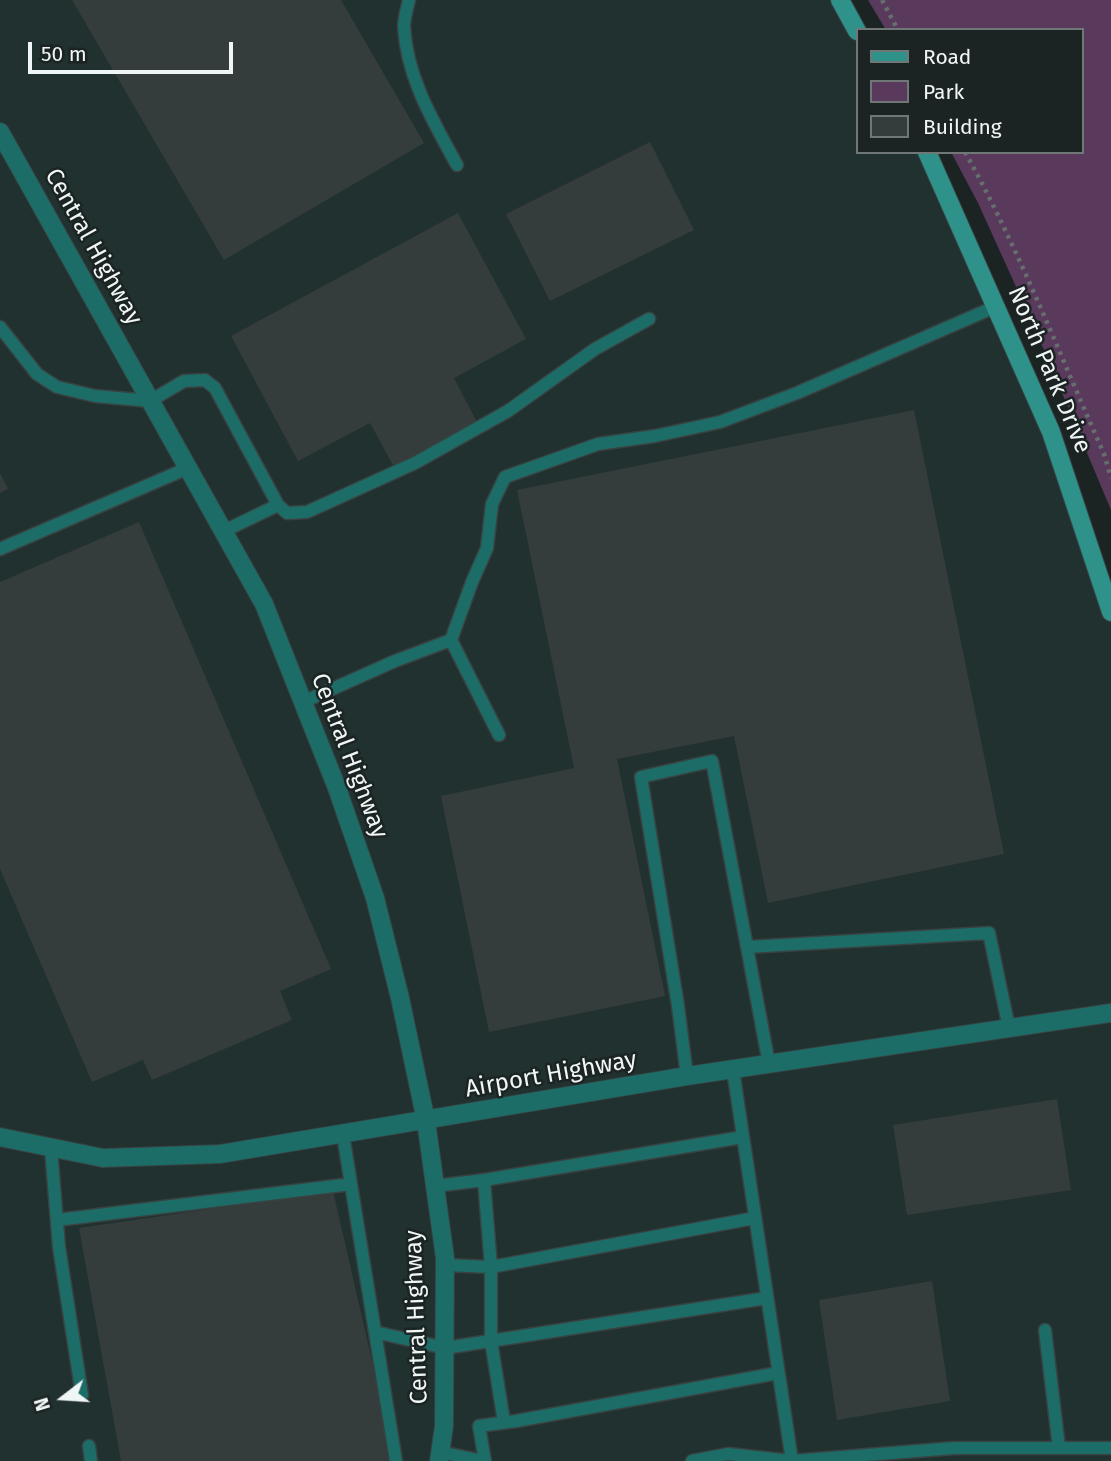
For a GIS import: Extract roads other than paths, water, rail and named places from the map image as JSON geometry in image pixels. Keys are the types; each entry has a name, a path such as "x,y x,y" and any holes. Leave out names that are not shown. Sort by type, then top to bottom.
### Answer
{"street":[{"path":"840,0 856,29"},
{"name":"Central Highway","path":"0,132 264,604 337,788 375,898 426,1121 445,1265 444,1426 440,1456"},
{"name":"North Park Drive","path":"928,154 1051,432 1111,612"},
{"name":"Airport Highway","path":"0,1137 103,1157 220,1154 687,1076 1111,1013"}],"lane":[{"path":"408,1 404,25 410,70 428,113 457,165"},
{"path":"499,735 451,640 471,582 487,548 492,503 505,477 598,444 720,422 797,393 997,306"},
{"path":"0,327 37,374 57,387 94,396 150,401 184,381 205,380 215,388 278,505 287,513 307,512 415,463 508,411 595,349 649,319"},
{"path":"0,550 188,468"},
{"path":"223,531 278,505"},
{"path":"303,702 395,661 451,640"},
{"path":"687,1076 640,777 712,761 769,1064"},
{"path":"747,947 989,933 1009,1028"},
{"path":"733,1070 792,1461"},
{"path":"343,1135 396,1461"},
{"path":"435,1186 743,1138"},
{"path":"51,1149 57,1220 82,1395"},
{"path":"484,1180 491,1267 491,1341 504,1422"},
{"path":"57,1220 351,1184"},
{"path":"445,1265 491,1267 755,1218"},
{"path":"375,1332 445,1348 767,1298"},
{"path":"1045,1330 1059,1448"},
{"path":"440,1456 484,1461 479,1426 778,1373"},
{"path":"89,1446 91,1461"},
{"path":"692,1461 728,1454 792,1461 954,1448 988,1455 1059,1448 1111,1448"}]}
